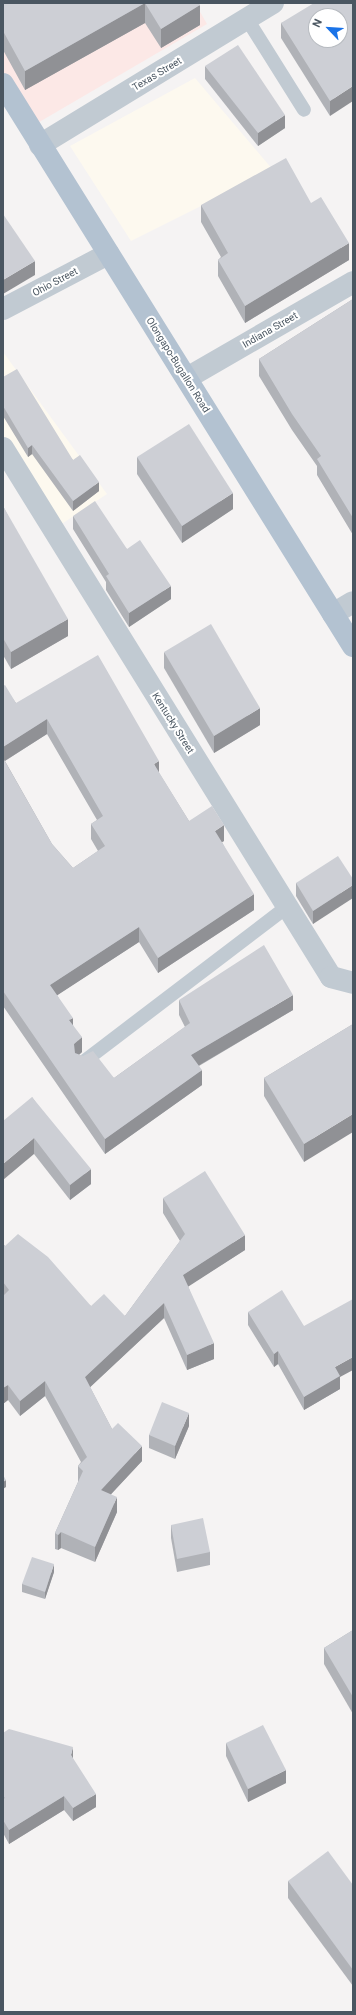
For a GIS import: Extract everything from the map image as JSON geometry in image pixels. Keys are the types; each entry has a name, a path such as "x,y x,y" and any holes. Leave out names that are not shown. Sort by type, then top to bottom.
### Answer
{"main road":[{"name":"Olongapo-Bugallon Road","path":"3,84 353,646"}],"street":[{"name":"Texas Street","path":"40,145 273,3"},
{"name":"Ohio Street","path":"3,309 108,254"},
{"name":"Indiana Street","path":"187,378 353,282"},
{"name":"Kentucky Street","path":"3,448 331,977 353,983"},
{"path":"333,614 353,602"}],"lane":[{"path":"247,19 304,110"},
{"path":"82,1063 287,907"}],"shaded area":[{"path":"195,3 207,24 29,128 3,85 3,10"},
{"path":"195,78 273,170 131,241 70,146"},
{"path":"3,352 107,494 54,529 3,454"}],"building":[{"path":"3,3 145,3 25,71 3,31"},
{"path":"145,3 199,3 200,5 161,29"},
{"path":"314,3 353,3 353,86 330,101 281,23"},
{"path":"238,45 285,115 258,133 205,66"},
{"path":"286,158 311,203 321,197 349,243 245,306 218,260 228,253 201,205"},
{"path":"3,214 35,261 3,280"},
{"path":"353,299 353,518 317,459 321,456 292,414 259,359"},
{"path":"17,369 73,460 80,455 99,482 73,501 32,445 28,448 3,406 3,377"},
{"path":"189,424 233,493 182,526 137,457"},
{"path":"95,501 127,549 140,540 171,586 129,613 106,576 109,574 73,516"},
{"path":"3,506 68,619 11,652 3,638"},
{"path":"211,624 260,708 214,736 164,652"},
{"path":"98,655 159,761 154,764 189,821 212,806 224,825 215,831 254,894 158,958 139,927 50,985 73,1018 69,1020 82,1037 74,1044 75,1053 83,1056 93,1051 114,1078 190,1023 179,1000 264,945 293,995 191,1055 202,1070 105,1139 3,991 3,758 52,844 73,868 105,846 91,824 103,816 47,719 3,747 3,686 5,685 16,703"},
{"path":"338,856 353,879 353,885 313,911 296,883"},
{"path":"353,1024 353,1114 304,1144 264,1078"},
{"path":"32,1097 91,1169 70,1185 34,1138 3,1164 3,1121"},
{"path":"205,1171 245,1235 183,1275 214,1343 187,1355 164,1303 85,1377 112,1429 118,1423 142,1446 101,1490 117,1497 95,1547 61,1532 58,1535 55,1533 83,1471 78,1466 87,1457 45,1381 20,1401 8,1385 3,1388 3,1296 9,1290 3,1282 3,1244 5,1246 18,1234 48,1257 91,1306 104,1294 125,1316 185,1234 163,1198"},
{"path":"282,1290 304,1326 353,1299 353,1357 335,1367 340,1376 304,1397 278,1351 274,1354 248,1312"},
{"path":"162,1402 189,1413 175,1446 149,1435"},
{"path":"3,1475 6,1480 3,1482"},
{"path":"203,1518 210,1552 177,1559 171,1525"},
{"path":"32,1557 54,1564 45,1592 22,1584"},
{"path":"353,1630 353,1697 324,1648"},
{"path":"263,1725 286,1770 248,1789 226,1743"},
{"path":"9,1729 73,1747 71,1755 96,1794 73,1808 64,1796 9,1830 3,1820 3,1799 5,1798 3,1796 3,1733"},
{"path":"328,1851 353,1885 353,1970 288,1881"}]}
